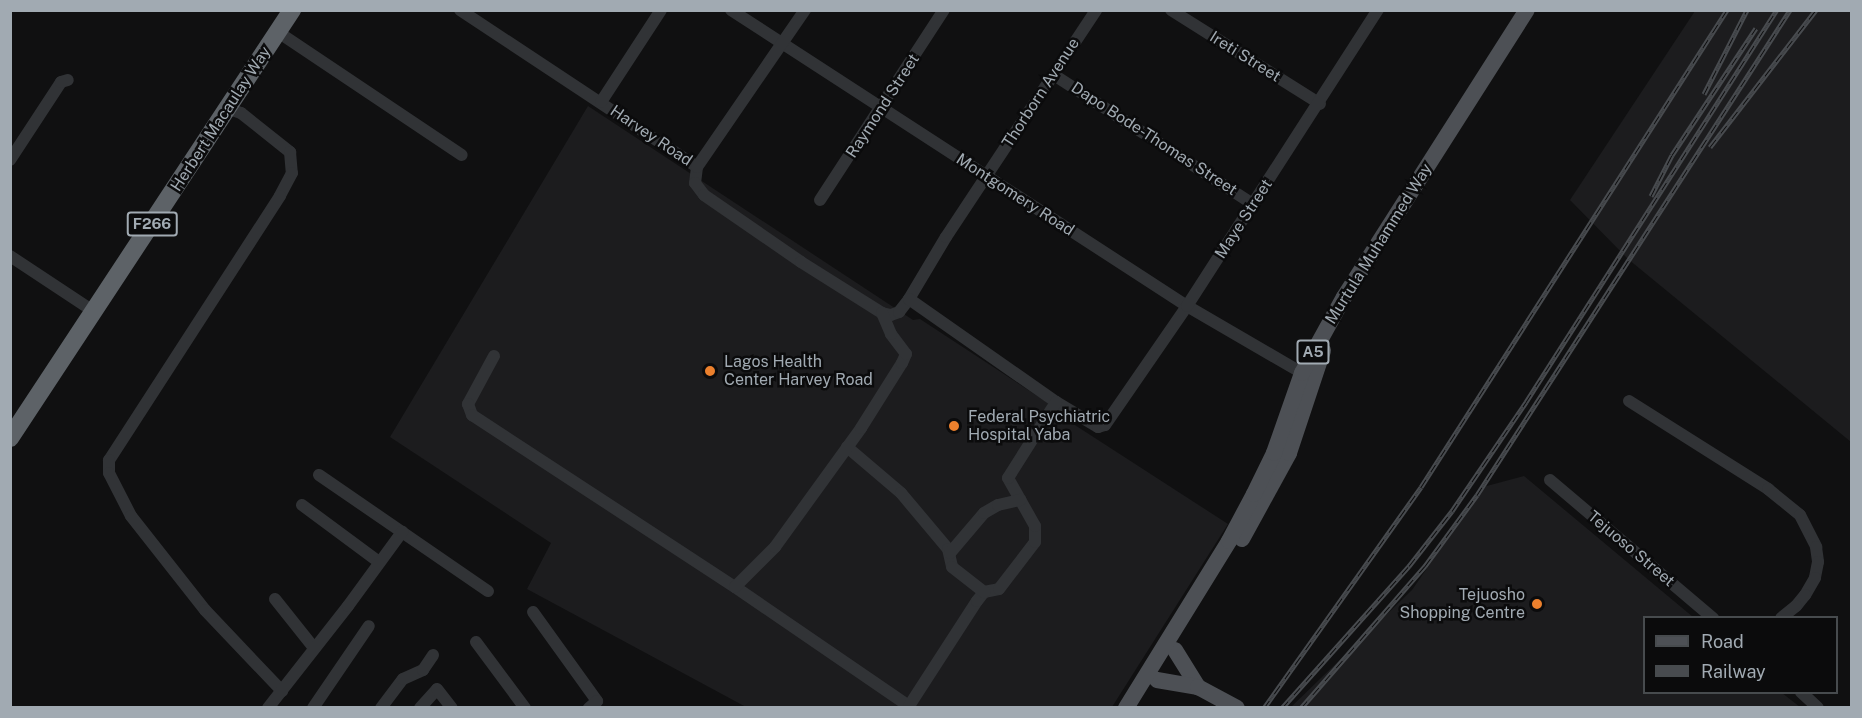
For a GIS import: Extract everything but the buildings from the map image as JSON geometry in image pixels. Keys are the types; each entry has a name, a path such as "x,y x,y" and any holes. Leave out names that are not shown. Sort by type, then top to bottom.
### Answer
{"highway":[{"name":"Herbert Macaulay Way","path":"10,422 280,10"},
{"name":"Herbert Macaulay Way","path":"10,438 292,10"}],"main road":[{"name":"Murtula Muhammed Way","path":"1126,708 1228,541 1254,494 1274,453 1302,373 1344,297 1527,10"},
{"path":"1139,708 1221,574 1289,453 1330,330 1344,297"},
{"path":"1175,650 1198,687"},
{"path":"1156,680 1198,687 1237,708"}],"street":[{"name":"Harvey Road","path":"460,10 697,167 695,183 704,195 882,313"},
{"path":"477,22 484,10"},
{"path":"601,102 661,10"},
{"name":"Montgomery Road","path":"731,10 1187,306 1302,373"},
{"path":"697,167 805,10"},
{"name":"Raymond Street","path":"820,200 944,10"},
{"name":"Thorborn Avenue","path":"882,313 891,315 899,312 909,299 946,237 1096,10"},
{"name":"Ireti Street","path":"1171,10 1320,104"},
{"name":"Maye Street","path":"1056,402 1098,427 1104,425 1187,306 1320,104 1378,10"},
{"path":"278,32 462,156"},
{"name":"Dapo Bode-Thomas Street","path":"1054,75 1253,204"},
{"path":"10,160 61,82 68,80"},
{"path":"227,108 242,113 290,152 292,173 280,196 109,460 109,473 131,516 205,610 282,691"},
{"path":"10,256 87,307"},
{"path":"494,356 468,404 472,415 735,587 909,706 984,592 999,589 1035,542 1035,526 1008,478 1056,402 909,299"},
{"path":"735,587 752,567 775,547 847,447 906,354 891,334 882,313"},
{"path":"1629,401 1768,489 1800,515 1816,547 1818,562 1815,578 1796,606 1784,616"},
{"path":"847,447 901,493 950,553 952,567 984,592"},
{"path":"319,475 488,591"},
{"name":"Tejuoso Street","path":"1550,480 1711,616"},
{"path":"950,553 984,513 998,505 1020,500"},
{"path":"302,505 379,562"},
{"path":"273,706 402,532"},
{"path":"275,599 314,648"},
{"path":"534,612 597,702 589,708"},
{"path":"313,708 369,626"},
{"path":"476,642 525,708"},
{"path":"381,708 403,679 423,670 432,655"},
{"path":"420,708 437,689 452,708"},
{"path":"1802,694 1818,708"}],"shaded area":[{"path":"1695,11 1851,11 1851,442 1628,259 1570,200"},
{"name":"Lagos Health Center Harvey Road","path":"588,106 913,320 920,319 1048,403 1047,407 1228,524 1112,707 746,707 527,589 551,543 390,437"},
{"name":"Tejuosho Shopping Centre","path":"1524,476 1692,616 1643,616 1643,694 1783,694 1800,707 1291,707 1412,590 1483,487"}],"railway":[{"path":"1264,708 1421,487 1727,10"},
{"path":"1704,94 1747,10"},
{"path":"1282,708 1409,566 1452,511 1526,402 1777,10"},
{"path":"1301,708 1425,566 1477,495 1790,10"},
{"path":"1710,147 1816,10"},
{"path":"1651,196 1672,155 1756,28"}],"place":[{"name":"Lagos Health Center Harvey Road","path":"710,371"},
{"name":"Federal Psychiatric Hospital Yaba","path":"954,426"},
{"name":"Tejuosho Shopping Centre","path":"1537,604"}]}
